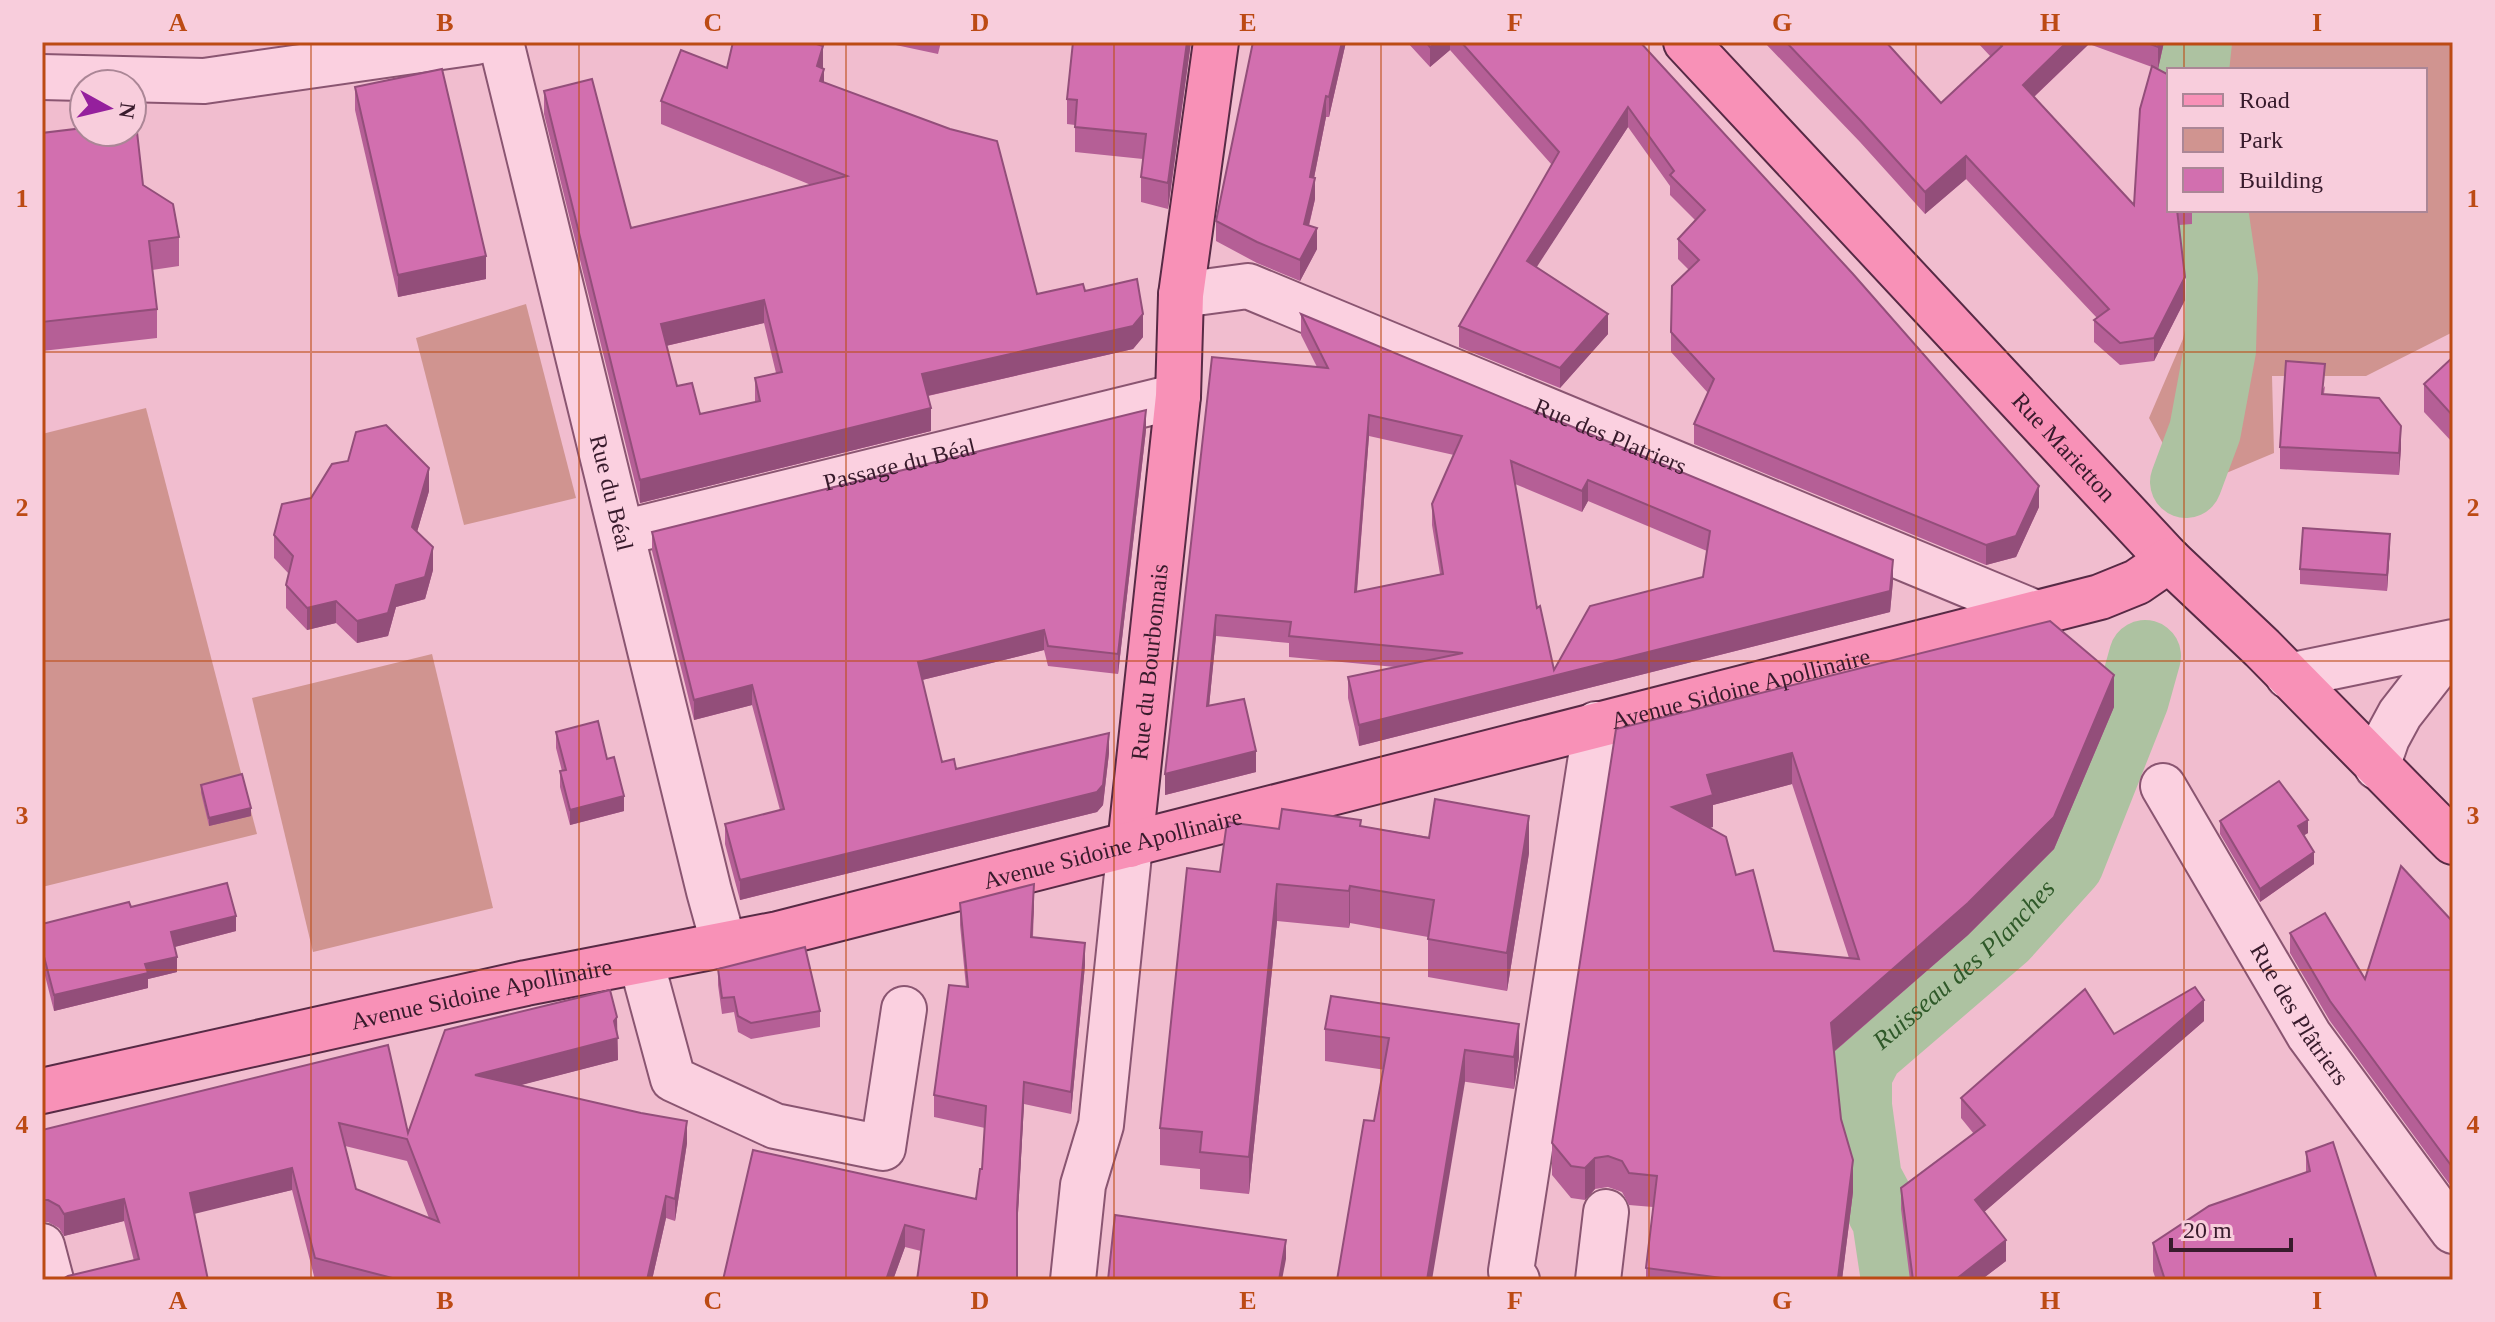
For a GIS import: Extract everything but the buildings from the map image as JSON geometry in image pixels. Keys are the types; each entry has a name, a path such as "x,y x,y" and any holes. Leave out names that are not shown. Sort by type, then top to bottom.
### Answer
{"main road":[{"name":"Rue du Bourbonnais","path":"1130,845 1178,396 1181,295 1216,42"},
{"name":"Rue Marietton","path":"1686,42 2169,560 2262,648 2377,767 2451,834"},
{"name":"Avenue Sidoine Apollinaire","path":"42,1091 526,983 778,934 2100,597 2137,582 2169,560"}],"street":[{"path":"42,77 204,81 476,42"},
{"name":"Rue du Béal","path":"501,42 724,945"},
{"name":"Rue des Platriers","path":"1181,295 1248,286 2036,613"},
{"name":"Passage du Béal","path":"622,533 1178,396"},
{"path":"2288,676 2453,644"},
{"path":"2377,767 2400,714 2453,644"},
{"path":"1517,1280 1511,1271 1596,724"},
{"name":"Rue des Plâtriers","path":"2163,786 2309,1035 2453,1231"},
{"name":"Rue du Bourbonnais","path":"1073,1280 1083,1185 1101,1125 1130,845"},
{"path":"641,961 673,1079 775,1126 883,1148 904,1009"},
{"path":"1598,1280 1606,1212"},
{"path":"42,1246 51,1280"}],"green space":[{"path":"2176,42 2453,42 2453,332 2366,376 2272,376 2274,453 2224,474 2168,453 2149,418 2183,339 2204,245 2198,212 2427,212 2427,68 2179,68"},
{"path":"526,304 576,498 464,525 416,338"},
{"path":"146,408 257,834 42,887 42,434"},
{"path":"432,654 493,908 313,952 252,698"}],"waterway":[{"name":"Ruisseau des Planches","path":"2193,68 2196,42"},
{"name":"Ruisseau des Planches","path":"2186,482 2205,431 2220,350 2222,278 2212,212"},
{"name":"Ruisseau des Planches","path":"1897,1280 1888,1220 1866,1179 1856,1106 1856,1074 1868,1051 2003,935 2068,863 2133,699 2145,656"}]}
